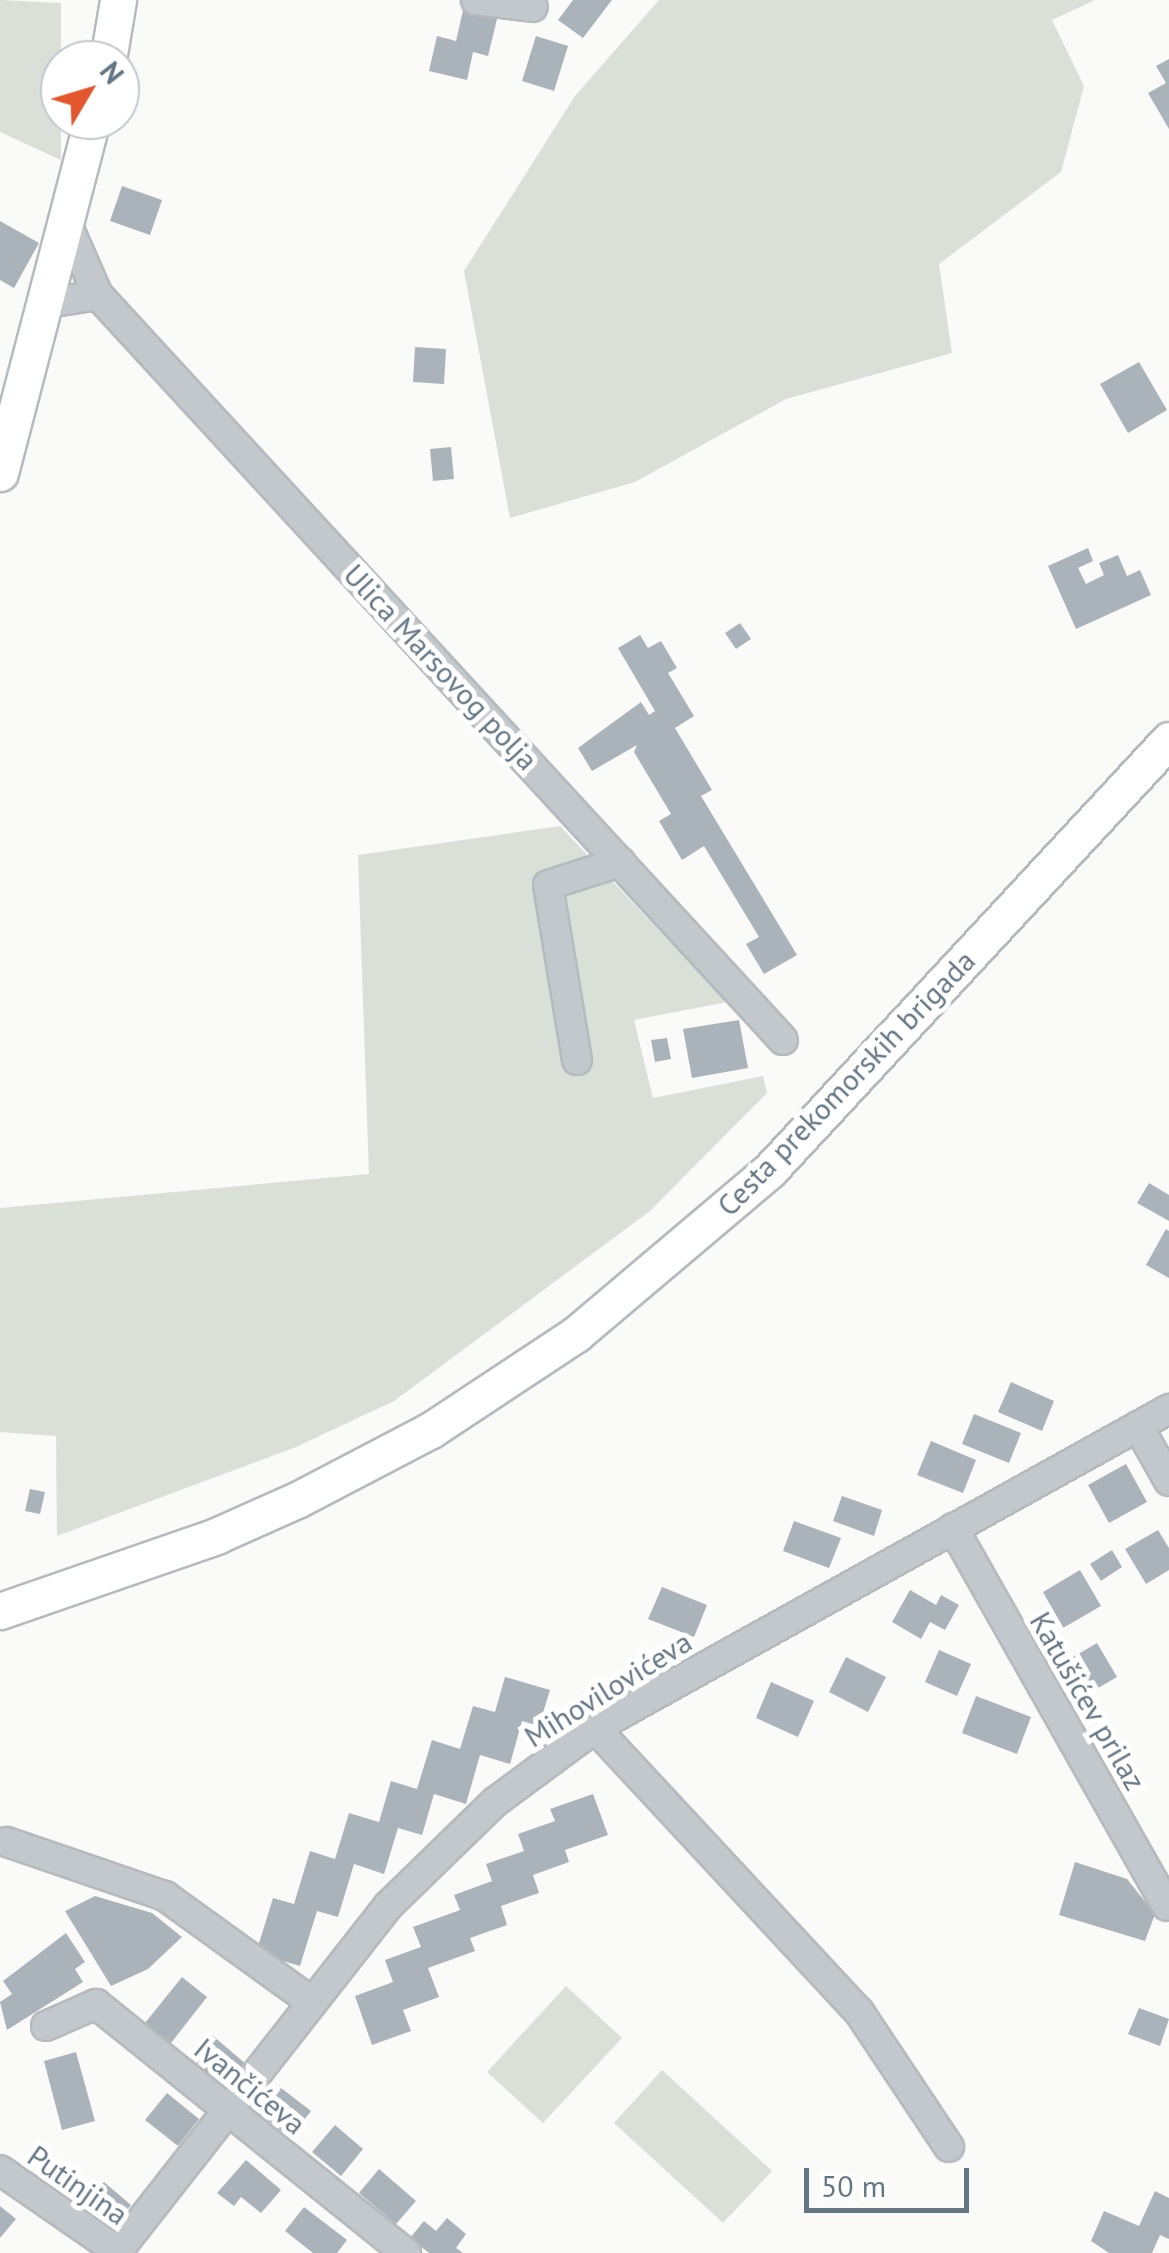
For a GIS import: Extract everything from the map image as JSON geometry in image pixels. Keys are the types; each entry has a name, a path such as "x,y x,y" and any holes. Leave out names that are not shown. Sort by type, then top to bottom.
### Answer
{"main road":[{"path":"111,40 118,0"},
{"path":"0,473 87,140"},
{"name":"Cesta prekomorskih brigada","path":"0,1611 216,1536 332,1483 493,1393 576,1334 675,1256 791,1149 1169,740"}],"street":[{"path":"476,0 533,8"},
{"name":"Ulica Marsovog polja","path":"65,220 98,295 783,1040"},
{"path":"42,304 98,295"},
{"path":"577,1060 548,885 620,862"},
{"name":"Mihovilovićeva","path":"118,2252 232,2112 390,1904 469,1828 596,1728 1169,1409"},
{"path":"1138,1426 1169,1481"},
{"name":"Katušićev prilaz","path":"953,1528 1167,1906"},
{"path":"596,1728 859,2012 949,2146"},
{"path":"7,1842 165,1896 312,2002"},
{"name":"Ivančićeva","path":"46,2026 96,2004 406,2253"},
{"name":"Putinjina","path":"0,2170 118,2252"}],"shaded area":[{"path":"0,0 61,3 61,40 40,40 40,140 61,140 61,160 0,132"},
{"path":"659,0 1095,0 1052,20 1084,86 1061,172 939,264 952,353 786,399 635,482 510,518 464,271 575,96"},
{"path":"560,826 727,1002 634,1020 653,1098 763,1076 767,1093 650,1211 394,1401 296,1447 57,1536 56,1436 0,1432 0,1208 369,1174 358,855"},
{"path":"566,1986 622,2038 543,2123 487,2072"},
{"path":"662,2070 772,2171 723,2223 614,2123"}],"building":[{"path":"573,0 612,0 583,38 558,20"},
{"path":"464,6 498,15 488,56 473,52 467,80 429,71 437,36 456,41"},
{"path":"536,36 568,46 554,91 522,81"},
{"path":"1169,59 1169,129 1148,93 1166,83 1156,66"},
{"path":"122,186 162,200 150,235 110,221"},
{"path":"0,221 39,243 14,288 0,280"},
{"path":"415,347 446,349 444,384 413,382"},
{"path":"1139,362 1167,410 1128,433 1100,384"},
{"path":"451,447 454,479 433,481 430,449"},
{"path":"1088,548 1093,561 1078,568 1086,584 1104,575 1099,563 1118,555 1127,576 1140,570 1151,595 1076,629 1048,566"},
{"path":"740,623 751,639 736,649 725,633"},
{"path":"640,635 648,648 661,641 677,668 668,673 694,716 675,728 712,790 701,796 797,955 764,974 746,944 759,937 704,846 682,860 659,821 671,814 634,752 637,745 592,771 578,748 641,702 649,715 655,711 618,648"},
{"path":"739,1020 748,1068 692,1078 683,1029"},
{"path":"667,1038 671,1059 655,1062 651,1040"},
{"path":"1149,1183 1169,1195 1169,1221 1137,1203"},
{"path":"1166,1229 1169,1231 1169,1278 1146,1265"},
{"path":"1011,1382 1054,1401 1042,1431 998,1412"},
{"path":"974,1414 1021,1433 1009,1463 962,1444"},
{"path":"931,1441 976,1460 963,1493 917,1475"},
{"path":"1126,1464 1147,1502 1109,1523 1088,1485"},
{"path":"30,1489 45,1492 40,1514 25,1511"},
{"path":"842,1496 882,1510 874,1536 833,1521"},
{"path":"794,1521 841,1538 829,1568 783,1551"},
{"path":"1158,1530 1169,1548 1169,1570 1146,1584 1125,1549"},
{"path":"1112,1550 1122,1567 1101,1581 1090,1564"},
{"path":"1080,1570 1101,1606 1063,1628 1043,1592"},
{"path":"662,1587 707,1605 694,1637 648,1619"},
{"path":"910,1590 936,1605 941,1595 959,1605 945,1630 930,1622 921,1639 892,1622"},
{"path":"1097,1643 1117,1677 1081,1698 1061,1664"},
{"path":"939,1650 971,1664 957,1696 925,1682"},
{"path":"846,1657 886,1677 868,1712 829,1692"},
{"path":"505,1677 550,1690 539,1726 522,1721 510,1764 480,1755 466,1804 434,1794 422,1835 398,1828 384,1874 354,1864 338,1917 317,1911 300,1966 256,1953 273,1898 294,1904 310,1851 335,1859 349,1813 379,1822 391,1781 417,1789 432,1740 460,1749 473,1706 495,1712"},
{"path":"771,1682 814,1701 798,1737 756,1718"},
{"path":"976,1696 1031,1717 1017,1754 962,1733"},
{"path":"593,1794 608,1835 565,1850 569,1862 533,1875 539,1893 501,1906 507,1925 470,1938 475,1951 428,1968 439,1997 403,2010 411,2031 372,2045 355,1996 393,1982 385,1960 421,1947 413,1927 460,1910 454,1895 492,1881 486,1864 524,1851 518,1834 555,1821 550,1809"},
{"path":"1075,1862 1127,1879 1155,1914 1145,1941 1059,1915"},
{"path":"95,1896 152,1913 182,1937 148,1969 111,1986 65,1911"},
{"path":"66,1933 85,1962 75,1969 83,1982 7,2030 0,2002 12,1994 3,1981"},
{"path":"182,1977 207,1997 171,2043 145,2023"},
{"path":"1139,2008 1169,2019 1160,2046 1128,2034"},
{"path":"212,2035 247,2065 226,2090 191,2060"},
{"path":"76,2052 95,2121 62,2130 44,2061"},
{"path":"281,2088 311,2111 290,2138 260,2114"},
{"path":"167,2093 199,2119 178,2146 145,2120"},
{"path":"335,2125 363,2149 341,2176 312,2152"},
{"path":"246,2160 281,2190 261,2213 241,2197 234,2206 217,2193"},
{"path":"379,2169 416,2201 396,2224 359,2193"},
{"path":"104,2182 131,2205 112,2228 85,2205"},
{"path":"1155,2191 1169,2198 1169,2239 1160,2235 1152,2253 1109,2253 1091,2241 1104,2211 1139,2226"},
{"path":"0,2206 16,2219 0,2238"},
{"path":"304,2207 347,2240 337,2253 313,2253 285,2231"},
{"path":"447,2218 466,2234 456,2248 463,2253 429,2253 410,2238 424,2221 436,2231"}]}
